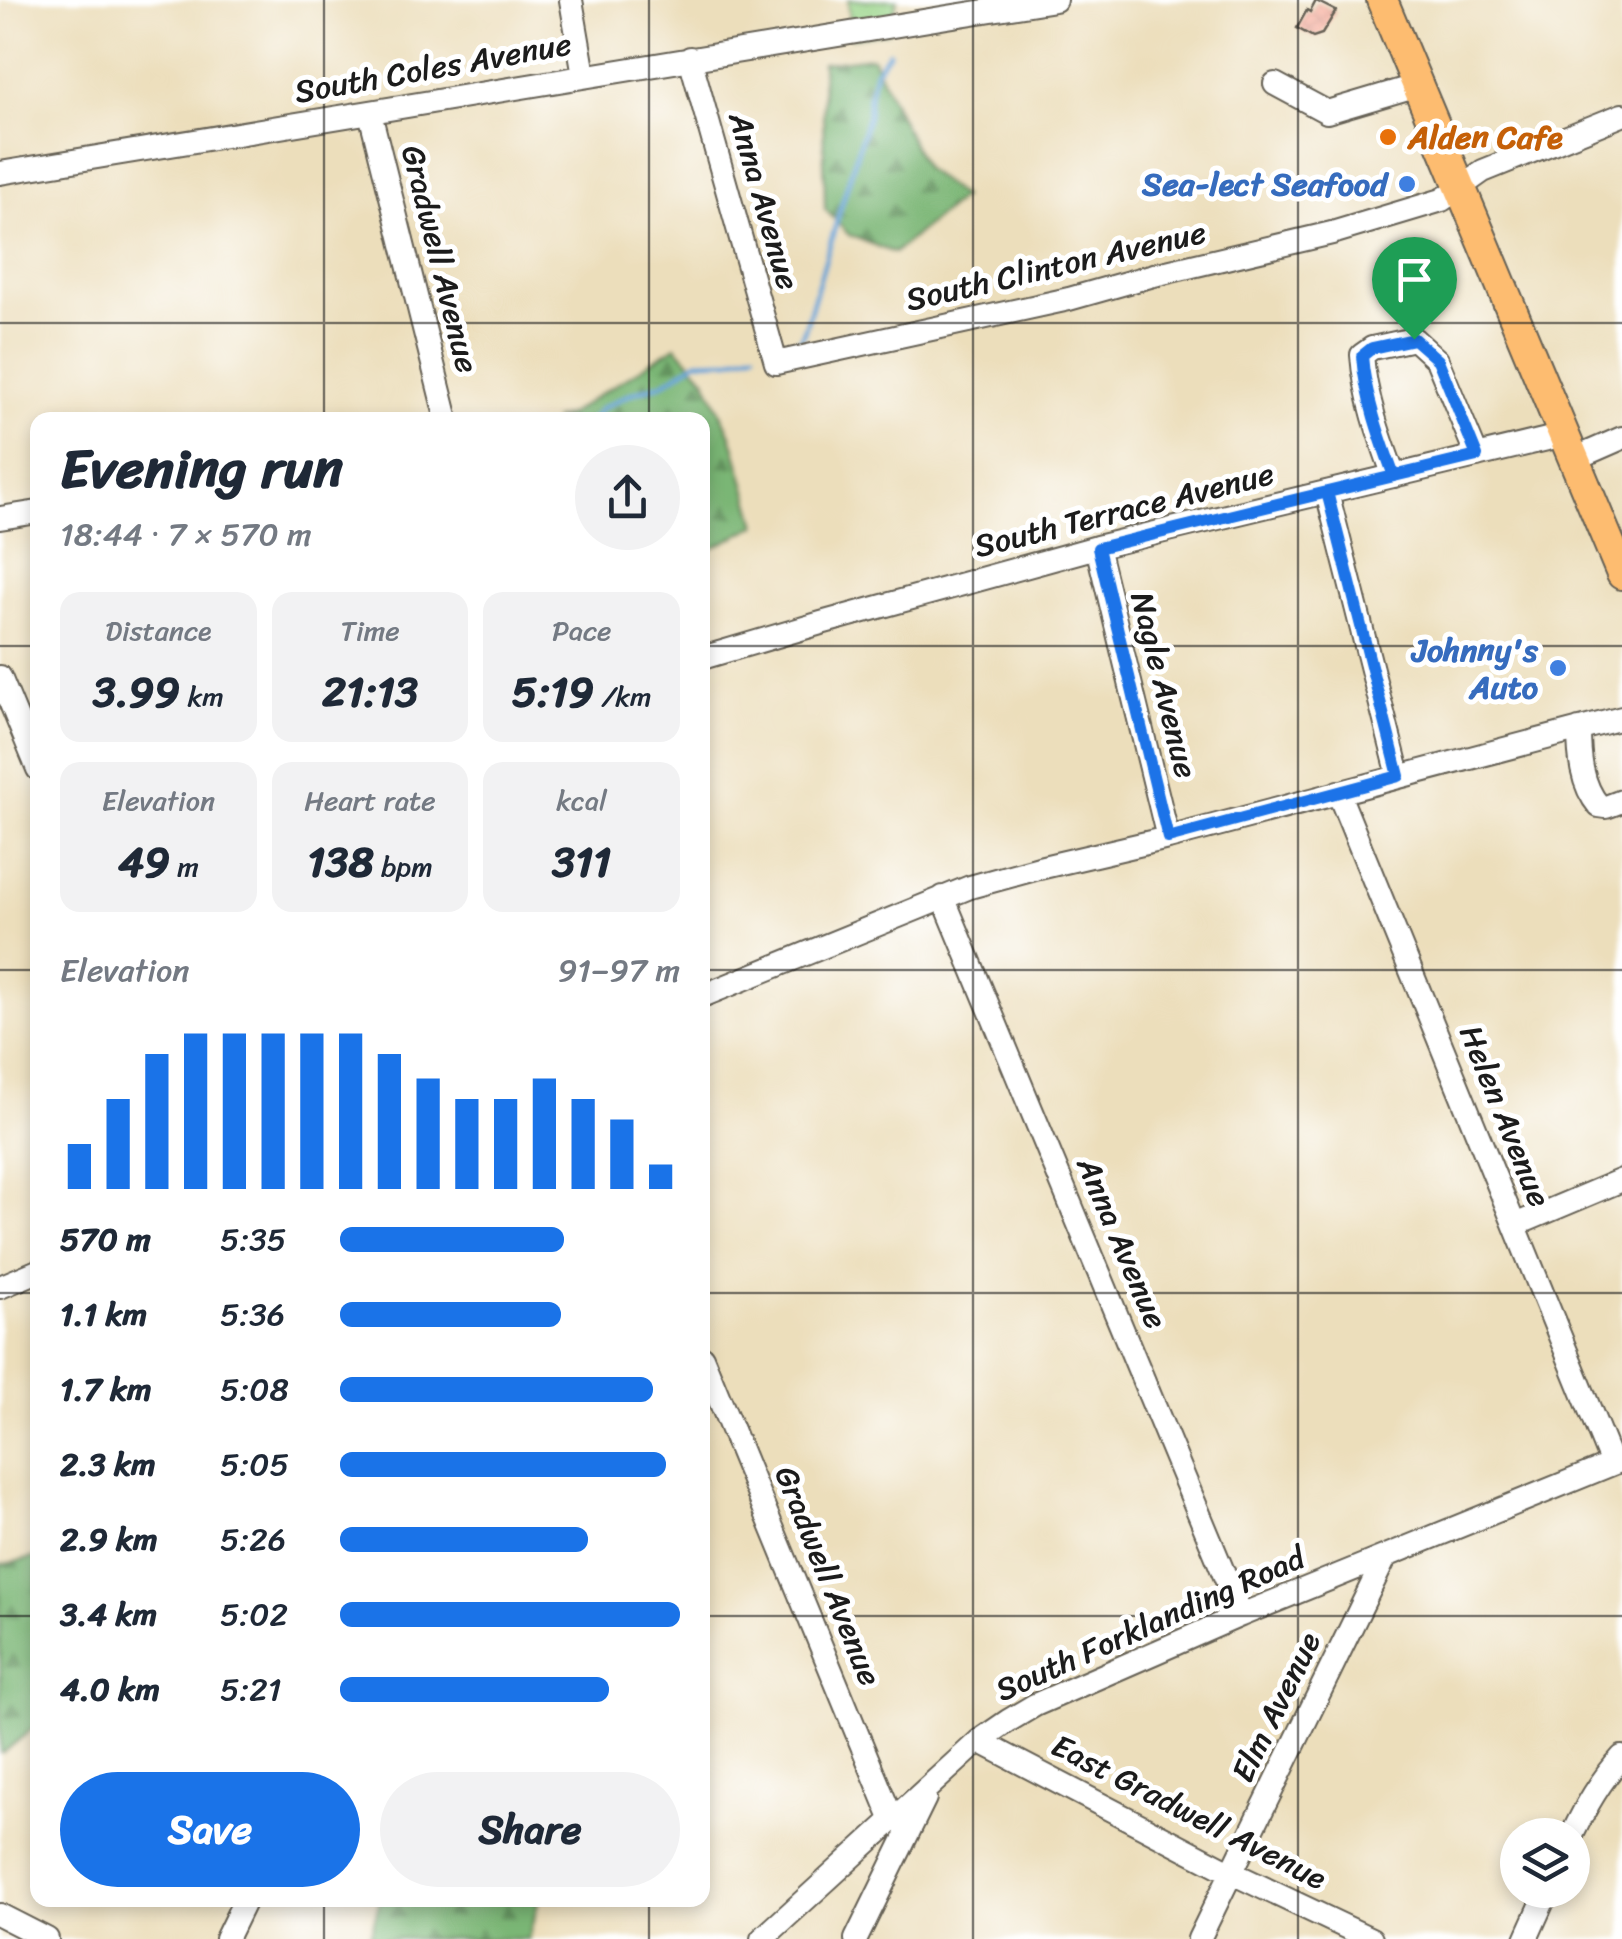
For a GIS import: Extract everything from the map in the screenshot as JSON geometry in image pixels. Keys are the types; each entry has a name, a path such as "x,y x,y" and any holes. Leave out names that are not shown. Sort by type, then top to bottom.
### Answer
{"main road":[{"path":"1382,0 1622,574"}],"street":[{"path":"571,0 584,76"},
{"name":"South Coles Avenue","path":"0,172 1055,0"},
{"name":"Anna Avenue","path":"690,58 776,363"},
{"path":"1276,84 1327,112 1418,85"},
{"name":"Gradwell Avenue","path":"370,113 445,412"},
{"name":"South Clinton Avenue","path":"776,363 1068,299 1320,236 1442,200 1484,171 1622,115"},
{"path":"1394,476 1364,372 1362,356 1372,348 1414,339 1438,360 1477,456"},
{"name":"South Terrace Avenue","path":"710,656 1098,548 1477,456 1622,438"},
{"path":"1327,492 1399,776"},
{"path":"0,518 30,513"},
{"name":"Nagle Avenue","path":"1098,548 1168,838"},
{"path":"0,677 30,750"},
{"path":"710,993 942,897 1039,868 1168,838 1622,718"},
{"path":"1579,728 1579,759 1592,798 1598,806 1606,807 1622,801"},
{"name":"Helen Avenue","path":"1338,792 1515,1225 1617,1462"},
{"name":"Anna Avenue","path":"942,897 1241,1615"},
{"path":"1515,1225 1622,1180"},
{"path":"0,1287 30,1274"},
{"name":"Gradwell Avenue","path":"710,1376 893,1820"},
{"name":"South Forklanding Road","path":"762,1939 1008,1720 1241,1615 1617,1462"},
{"name":"Elm Avenue","path":"1199,1939 1385,1558"},
{"name":"East Gradwell Avenue","path":"980,1741 1232,1873 1370,1939"},
{"path":"1580,1818 1588,1802 1619,1766"},
{"path":"856,1939 930,1786"},
{"path":"226,1939 242,1907"},
{"path":"1526,1939 1540,1908"},
{"path":"0,1916 47,1939"}],"green space":[{"path":"848,0 897,0 889,32 852,38"},
{"path":"872,57 924,168 962,197 894,253 849,235 825,209 822,63"},
{"path":"676,346 705,378 731,435 757,525 710,549 710,412 572,412"},
{"path":"30,1559 30,1731 3,1753 0,1753 0,1565"},
{"path":"378,1907 537,1907 528,1939 369,1939"}],"building":[{"path":"1316,1 1336,11 1322,34 1313,37 1297,28"}],"waterway":[{"path":"792,347 805,329 868,115 875,71 889,52"},
{"path":"598,412 630,394 664,383 697,361 729,360 755,352"}],"place":[{"name":"Alden Cafe","path":"1388,137"},
{"name":"Sea-lect Seafood","path":"1407,184"},
{"name":"Johnny's Auto","path":"1558,668"}],"route":[{"path":"1414,339 1372,348 1362,356 1382,443 1394,476 1327,492 1399,776 1168,838 1098,548 1327,492 1394,476 1477,456 1438,360 1414,339"}]}
